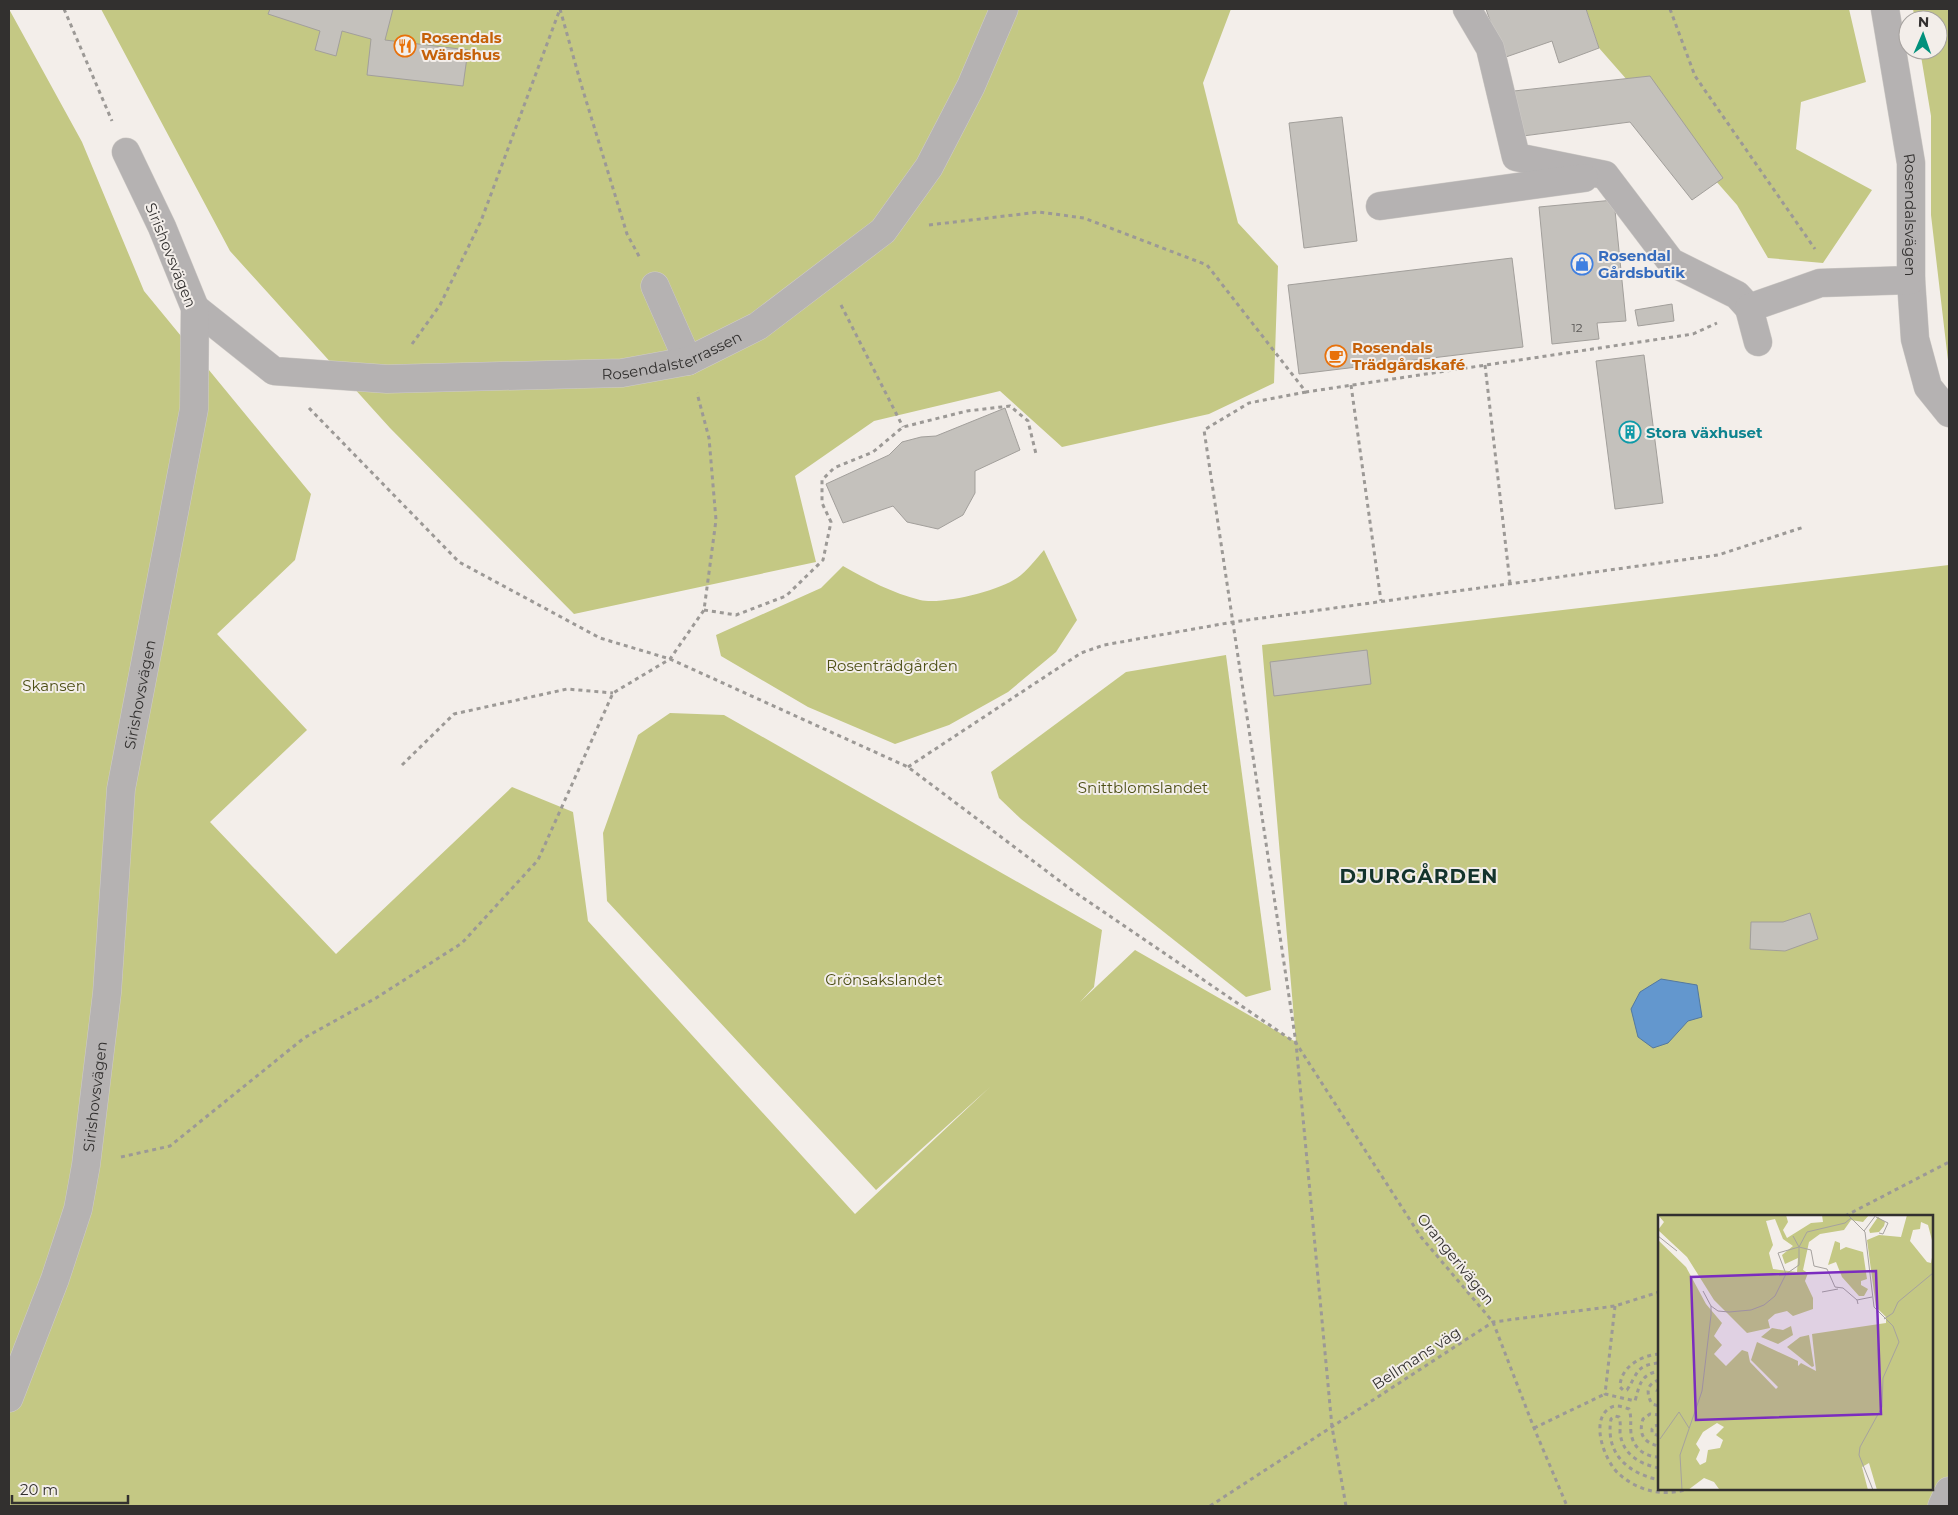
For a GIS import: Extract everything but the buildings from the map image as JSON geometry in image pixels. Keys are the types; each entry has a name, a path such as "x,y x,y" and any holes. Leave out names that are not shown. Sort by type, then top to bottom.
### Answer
{"street":[{"name":"Rosendalsterrassen","path":"274,371 388,379 622,373 688,362 758,326 883,230 929,167 971,86 1004,9"},
{"path":"1467,9 1490,48 1516,157 1605,175 1671,262 1737,295 1749,308 1758,342"},
{"name":"Rosendalsvägen","path":"1885,9 1911,163 1911,280 1915,339 1928,387 1949,413"},
{"name":"Sirishovsvägen","path":"9,1398 55,1279 78,1209 86,1165 107,993 121,789 194,408 195,308 162,227 126,152"},
{"path":"1380,206 1605,175"},
{"path":"1749,308 1820,284 1911,280"},
{"path":"655,286 688,362"},
{"path":"195,308 274,371"},
{"path":"1942,1506 1949,1491"}],"path":[{"path":"64,9 126,152"},
{"path":"560,9 627,234 655,286"},
{"path":"388,379 440,305 481,221 560,9"},
{"path":"1670,9 1696,76 1816,250 1820,284"},
{"path":"883,230 1039,212 1084,218 1208,265 1306,392"},
{"path":"826,274 903,428"},
{"path":"1346,1506 1332,1427 1296,1043 1204,430 1249,403 1351,385 1693,334 1749,308"},
{"path":"86,1165 170,1146 304,1038 376,998 462,944 538,860 613,693 670,659 704,610 716,520 709,438 688,362"},
{"path":"1485,365 1510,583"},
{"path":"274,371 459,562 600,638 670,659 908,767 1073,891 1296,1043"},
{"path":"1351,385 1381,601"},
{"path":"704,610 736,615 786,596 823,560 831,522 822,503 822,480 834,468 873,452 903,428 967,411 1010,406 1028,421 1036,454"},
{"path":"908,767 1081,653 1104,645 1232,622 1718,555 1804,527"},
{"path":"402,765 454,714 567,689 613,693"},
{"name":"Orangerivägen","path":"1296,1043 1421,1238 1493,1322 1534,1428 1567,1506"},
{"path":"1847,1215 1949,1162"},
{"name":"Bellmans väg","path":"1210,1506 1493,1322 1615,1306 1658,1292"},
{"path":"1605,1394 1615,1306"},
{"path":"1658,1354 1652,1354 1638,1360 1626,1369 1620,1382 1620,1387 1623,1390 1627,1390 1634,1375 1640,1368 1658,1363"},
{"path":"1534,1428 1605,1394 1635,1401 1642,1380 1648,1375 1658,1371"},
{"path":"1658,1380 1649,1387 1647,1396 1652,1404 1658,1406"},
{"path":"1658,1457 1644,1454 1636,1446 1631,1434 1632,1418 1629,1409 1618,1406 1611,1407 1605,1413 1600,1426 1601,1442 1618,1474 1638,1487 1658,1493 1684,1490"},
{"path":"1658,1415 1650,1414 1643,1419 1640,1430 1644,1439 1650,1444 1658,1446"},
{"path":"1658,1468 1646,1466 1634,1459 1625,1448 1620,1435 1619,1417 1615,1416 1611,1419 1611,1442 1617,1456 1626,1466 1642,1476 1658,1480"},
{"path":"1658,1425 1652,1429 1652,1433 1658,1436"}],"green space":[{"path":"9,9 82,142 144,291 311,494 295,560 217,634 307,730 210,822 336,954 512,787 573,812 588,921 855,1214 990,1087 876,1190 607,901 603,833 638,735 670,713 724,715 1102,930 1094,987 1080,1002 1135,950 1296,1042 1262,645 1949,565 1949,1506 9,1506"},
{"path":"101,9 1231,9 1203,83 1238,223 1278,266 1274,383 1209,414 1062,447 1000,391 874,421 795,476 816,562 574,614 390,428 230,251"},
{"path":"1586,9 1849,9 1866,82 1801,102 1796,149 1872,190 1823,263 1768,258 1737,205 1599,48"},
{"path":"1949,9 1949,369 1931,215 1931,116 1922,60 1948,60 1948,10 1913,10"},
{"name":"Rosenträdgården","path":"1044,550 1077,620 1056,652 1008,692 949,725 895,744 808,707 721,656 716,635 821,588 843,566 890,590 920,600 930,601 955,599 997,588 1017,578"},
{"name":"Snittblomslandet","path":"1226,655 1271,990 1246,997 1021,819 999,798 991,772 1126,672"}],"water":[{"path":"1661,979 1697,985 1702,1017 1688,1021 1668,1043 1653,1048 1638,1037 1631,1009 1640,992"}],"place":[{"name":"Rosendals Wärdshus","path":"405,46"},
{"name":"Rosendal Gårdsbutik","path":"1582,264"},
{"name":"Rosendals Trädgårdskafé","path":"1336,356"},
{"name":"Stora växhuset","path":"1630,432"}],"district":[{"name":"DJURGÅRDEN","path":"1419,876"}],"park label":[{"name":"Skansen","path":"54,685"},
{"name":"Grönsakslandet","path":"884,979"}]}
